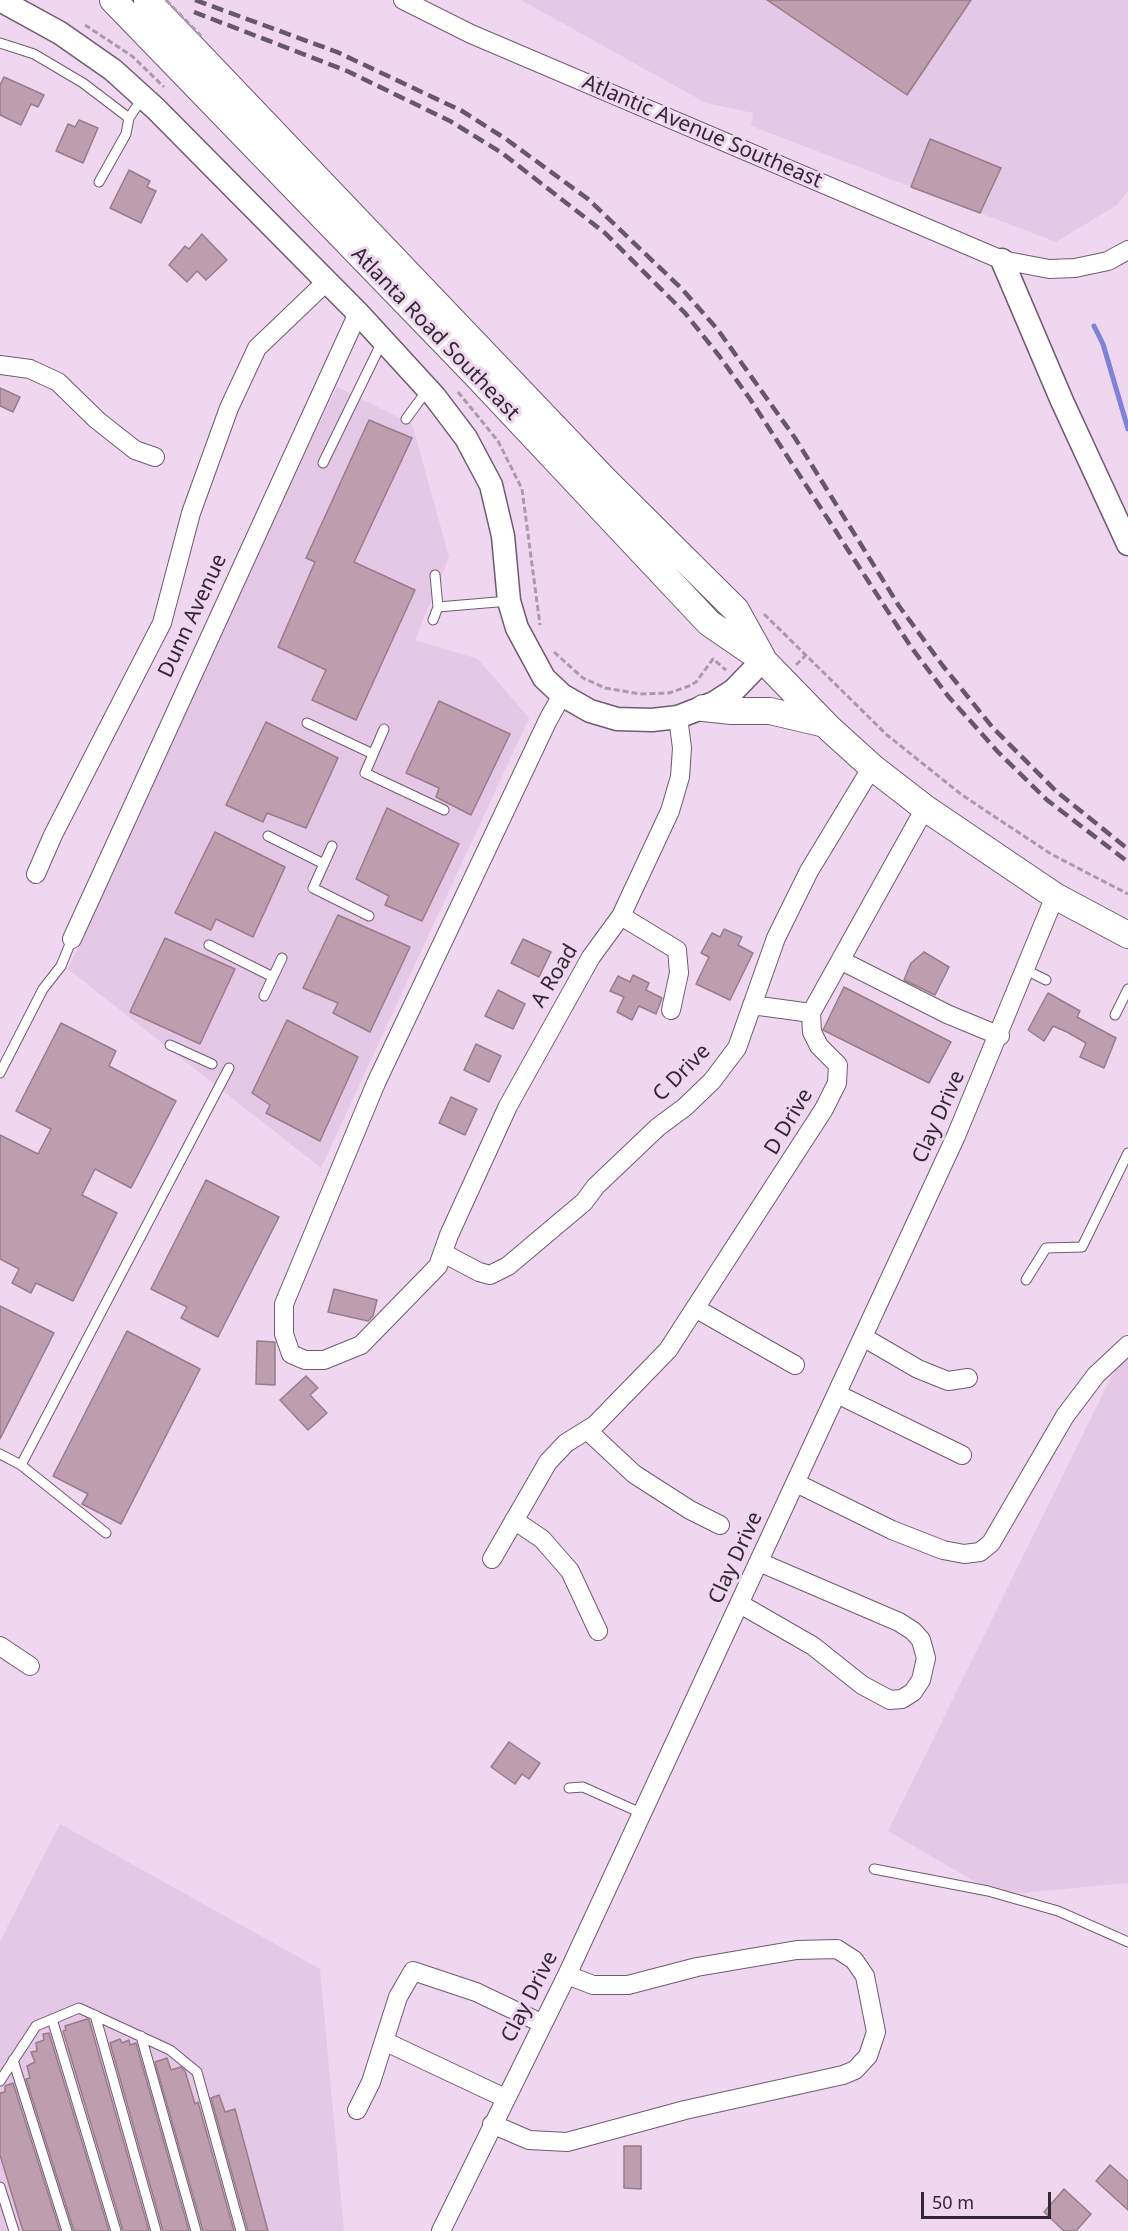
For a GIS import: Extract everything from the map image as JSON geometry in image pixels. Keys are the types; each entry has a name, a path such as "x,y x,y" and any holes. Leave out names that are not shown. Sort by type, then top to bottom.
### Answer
{"main road":[{"name":"Atlanta Road Southeast","path":"113,0 139,9 192,37 597,471 736,610 764,660"},
{"name":"Atlanta Road Southeast","path":"139,9 708,623 764,660 825,724 872,767 925,808 1055,896 1128,935"},
{"path":"703,708 770,711 825,724"}],"street":[{"path":"0,0 60,33 113,70 143,97 358,313 428,389 466,438 491,484 503,536 509,601 517,628 544,678 562,695 590,711 617,719 652,720 678,717 703,708 734,690 764,660"},
{"name":"Atlantic Avenue Southeast","path":"403,0 471,34 1002,260 1049,269 1075,268 1108,261 1128,250"},
{"path":"1002,260 1062,401 1128,544"},
{"path":"36,874 53,835 162,623 191,513 229,408 257,348 326,282"},
{"name":"Dunn Avenue","path":"72,939 172,715 358,313"},
{"path":"0,365 30,369 58,382 97,420 135,450 155,458"},
{"name":"A Road","path":"562,695 548,720 376,1083 284,1304 284,1334 291,1354 305,1360 324,1360 361,1345 438,1266 508,1106 591,957 621,916 670,811 680,777 682,748 678,717"},
{"name":"C Drive","path":"443,1253 490,1275 508,1266 584,1202 596,1186 658,1127 685,1107 712,1081 737,1048 776,938 809,871 872,767"},
{"path":"752,1005 811,1013 842,961 925,808"},
{"name":"Clay Drive","path":"441,2231 541,2023 567,1975 837,1394 1000,1036 1055,896"},
{"path":"621,916 677,950 679,973 671,1010"},
{"path":"842,961 947,1014 1000,1036"},
{"name":"D Drive","path":"492,1559 548,1462 566,1443 595,1425 668,1350 819,1118 837,1083 838,1065 819,1046 812,1032 811,1013"},
{"path":"695,1308 795,1365"},
{"path":"863,1337 918,1370 948,1381 968,1378"},
{"path":"796,1483 892,1530 943,1550 964,1554 980,1552 991,1543 1065,1416 1096,1375 1128,1345"},
{"path":"837,1394 962,1455"},
{"path":"587,1430 634,1474 690,1510 720,1525"},
{"path":"514,1520 542,1539 570,1571 598,1631"},
{"path":"740,1604 813,1646 862,1684 890,1700 902,1699 913,1692 921,1680 926,1658 921,1640 913,1631 899,1622 759,1562"},
{"path":"0,1646 30,1666"},
{"path":"492,2124 529,2140 567,2142 685,2110 843,2076 855,2070 868,2056 876,2032 865,1976 854,1960 837,1949 796,1950 697,1967 628,1985 593,1985 567,1975"},
{"path":"357,2110 370,2082 398,1997 413,1971 477,1992 541,2023"},
{"path":"384,2041 505,2098"}],"lane":[{"path":"0,43 34,54 83,83 129,118"},
{"path":"99,182 126,134 129,118 143,97"},
{"path":"323,463 383,340"},
{"path":"406,419 428,389"},
{"path":"433,620 438,607 435,575"},
{"path":"438,607 509,601"},
{"path":"307,723 373,754"},
{"path":"384,729 365,773 444,810"},
{"path":"268,836 324,864"},
{"path":"332,846 313,888 369,916"},
{"path":"0,1073 4,1053 43,989 61,966 72,939"},
{"path":"209,945 273,977"},
{"path":"264,996 282,958"},
{"path":"1026,970 1046,981"},
{"path":"1115,1015 1128,988"},
{"path":"170,1045 212,1064"},
{"path":"21,1465 229,1068"},
{"path":"1026,1280 1046,1248 1082,1247 1128,1153"},
{"path":"0,1454 21,1465 106,1533"},
{"path":"569,1788 583,1787 641,1813"},
{"path":"874,1869 988,1891 1048,1908 1128,1941"},
{"path":"0,2081 36,2026 79,2008 170,2050 197,2072 241,2231"},
{"path":"95,2015 156,2231"},
{"path":"52,2019 116,2231"},
{"path":"141,2036 196,2231"},
{"path":"13,2061 67,2231"},
{"path":"0,2187 14,2231"}],"path":[{"path":"166,0 192,37"}],"shaded area":[{"path":"521,0 1128,0 1128,190 1117,205 1056,242 751,126 753,113 706,103"},
{"path":"337,387 412,424 449,557 415,640 478,659 529,718 321,1168 68,969 220,625"},
{"path":"1120,1359 1128,1361 1128,1883 998,1895 888,1831"},
{"path":"60,1824 320,1969 344,2231 0,2231 0,1941"}],"building":[{"path":"767,0 971,0 907,95"},
{"path":"4,77 44,95 38,107 31,104 21,125 0,115 0,85"},
{"path":"79,120 98,128 83,163 56,151 68,124 75,127"},
{"path":"930,139 1001,168 980,213 911,187"},
{"path":"129,170 150,181 147,187 156,191 141,223 110,208"},
{"path":"202,234 227,260 206,280 197,271 187,282 169,265 185,246 189,249"},
{"path":"0,388 20,397 13,412 0,406"},
{"path":"369,420 412,438 354,562 415,590 356,720 312,700 326,670 278,647 315,562 306,558"},
{"path":"439,701 510,734 471,815 436,797 439,788 406,773"},
{"path":"266,722 338,758 306,828 267,813 263,822 226,805"},
{"path":"387,808 459,844 422,921 385,905 389,896 356,879"},
{"path":"215,832 285,867 253,937 216,919 211,930 175,913"},
{"path":"338,915 410,947 370,1032 333,1013 338,1003 303,988"},
{"path":"724,929 742,937 738,945 753,953 730,1000 696,984 709,957 701,953 712,933 720,937"},
{"path":"165,938 235,969 200,1044 130,1012"},
{"path":"523,939 551,952 539,977 511,963"},
{"path":"924,952 949,967 935,995 904,980 911,963"},
{"path":"633,975 649,983 646,990 662,998 656,1014 639,1006 632,1020 617,1012 624,997 610,991 618,976 630,982"},
{"path":"844,987 951,1042 929,1083 823,1030"},
{"path":"498,990 525,1004 513,1029 485,1016"},
{"path":"1048,993 1080,1011 1077,1017 1116,1038 1104,1068 1080,1057 1086,1043 1067,1032 1053,1026 1044,1041 1028,1030"},
{"path":"287,1020 358,1057 320,1141 266,1113 270,1105 252,1093"},
{"path":"61,1023 116,1051 109,1066 176,1101 131,1188 95,1169 82,1195 117,1213 73,1301 36,1283 31,1293 12,1283 19,1269 0,1259 0,1135 38,1154 51,1129 16,1111"},
{"path":"476,1044 501,1056 489,1082 464,1070"},
{"path":"451,1097 477,1109 465,1135 439,1123"},
{"path":"206,1180 279,1217 218,1337 181,1318 187,1307 151,1289"},
{"path":"334,1289 377,1300 373,1316 368,1321 328,1312"},
{"path":"0,1306 54,1333 0,1439"},
{"path":"127,1331 200,1369 121,1524 82,1504 88,1494 53,1476"},
{"path":"257,1341 275,1342 275,1385 256,1384"},
{"path":"306,1376 318,1388 310,1395 327,1413 308,1430 280,1400"},
{"path":"509,1742 540,1763 529,1779 522,1774 515,1784 491,1767"},
{"path":"87,2019 149,2231 123,2231 63,2031 66,2030 65,2026"},
{"path":"49,2033 109,2231 74,2231 26,2079 30,2078 27,2066 35,2062 31,2052 37,2051 36,2043 44,2040 43,2034"},
{"path":"120,2039 122,2043 129,2040 130,2045 136,2043 189,2231 163,2231 110,2043"},
{"path":"167,2058 171,2070 181,2067 185,2071 195,2104 198,2102 234,2231 203,2231 155,2062"},
{"path":"13,2083 60,2231 23,2231 0,2155 0,2093 5,2092 5,2086"},
{"path":"219,2095 225,2112 235,2109 268,2231 248,2231 211,2098"},
{"path":"624,2146 641,2146 641,2189 624,2188"},
{"path":"1110,2165 1128,2181 1128,2210 1096,2181"},
{"path":"1064,2189 1091,2214 1076,2231 1064,2231 1044,2212"}],"waterway":[{"path":"1094,326 1103,344 1128,429"}],"railway":[{"path":"195,0 337,52 462,111 506,139 588,199 682,289 718,330 795,438 899,606 993,728 1057,792 1128,849"},
{"path":"194,12 347,71 450,121 502,153 605,233 685,313 720,357 750,399 911,647 948,696 998,752 1047,800 1128,862"}]}
